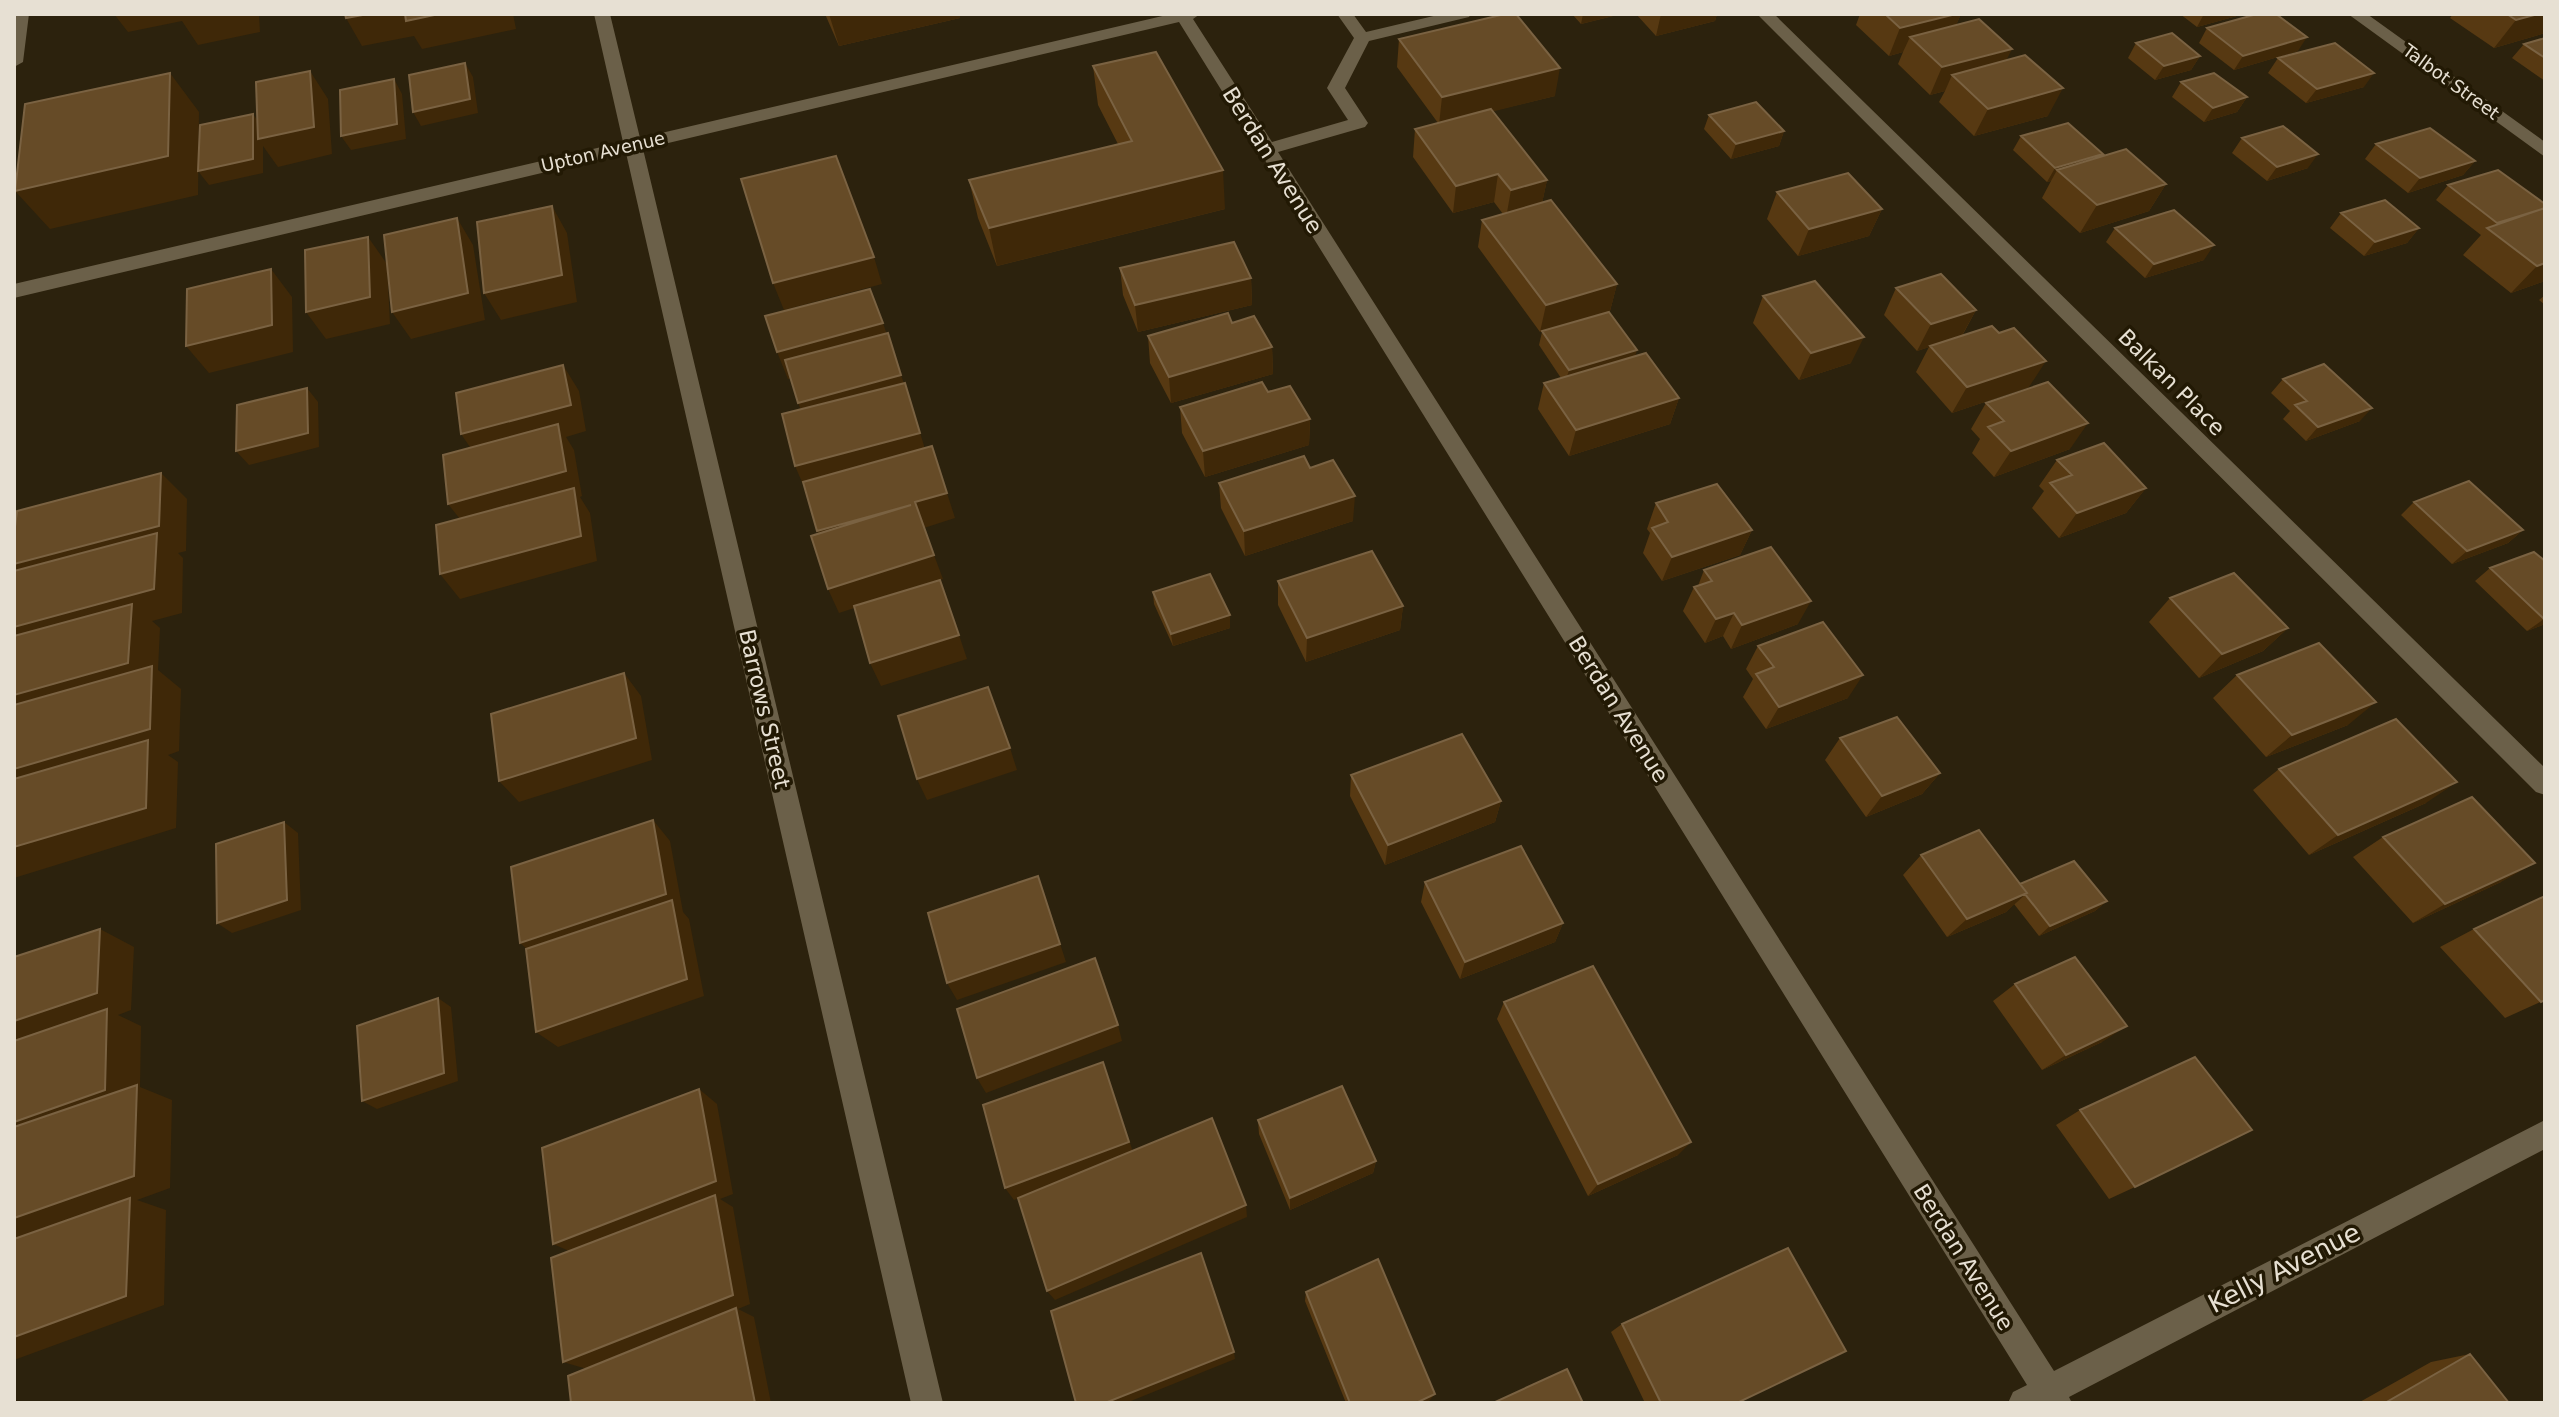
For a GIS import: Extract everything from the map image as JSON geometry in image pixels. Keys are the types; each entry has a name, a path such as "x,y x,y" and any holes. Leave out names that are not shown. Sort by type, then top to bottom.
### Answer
{"street":[{"path":"14,62 21,14"},
{"name":"Barrows Street","path":"602,14 927,1403"},
{"path":"1345,14 1362,38"},
{"path":"1266,149 1359,123 1336,88 1362,38 1463,14"},
{"name":"Balkan Place","path":"1765,14 2545,784"},
{"name":"Talbot Street","path":"2356,14 2545,151"},
{"name":"Upton Avenue","path":"14,291 1186,15"},
{"name":"Berdan Avenue","path":"1186,15 1266,149 2042,1399"},
{"name":"Kelly Avenue","path":"2042,1399 2545,1134"}],"building":[{"path":"345,14 368,14 346,18"},
{"path":"405,14 439,14 406,21"},
{"path":"1516,14 1560,68 1442,97 1399,39"},
{"path":"1885,14 1956,14 1900,28"},
{"path":"2257,14 2276,14 2307,37 2243,56 2207,28"},
{"path":"2507,14 2538,14 2516,20"},
{"path":"1979,19 2012,49 1942,67 1910,37"},
{"path":"2172,33 2200,56 2164,66 2136,43"},
{"path":"2545,38 2545,58 2524,44"},
{"path":"2335,43 2374,73 2317,89 2278,58"},
{"path":"1156,52 1223,170 989,228 969,180 1132,141 1093,66"},
{"path":"2025,55 2063,88 1988,109 1952,75"},
{"path":"465,63 470,99 413,112 409,75"},
{"path":"310,71 314,127 258,139 256,82"},
{"path":"170,73 168,156 15,191 25,104"},
{"path":"2214,73 2247,97 2213,108 2181,82"},
{"path":"394,79 397,124 341,136 340,90"},
{"path":"1756,102 1784,131 1736,144 1709,115"},
{"path":"1491,109 1547,180 1511,190 1498,174 1456,186 1415,129"},
{"path":"253,114 253,159 198,171 200,125"},
{"path":"2068,123 2103,154 2055,168 2021,136"},
{"path":"2283,126 2318,154 2277,167 2242,138"},
{"path":"2430,128 2475,161 2420,178 2376,144"},
{"path":"2126,149 2166,184 2097,205 2057,170"},
{"path":"836,156 874,257 773,283 741,179"},
{"path":"2498,170 2545,204 2545,208 2497,223 2448,185"},
{"path":"1848,173 1882,209 1809,229 1777,192"},
{"path":"1551,200 1617,284 1546,305 1482,220"},
{"path":"2385,200 2419,228 2375,242 2341,213"},
{"path":"552,206 562,275 484,293 477,222"},
{"path":"2545,208 2545,263 2537,266 2487,228"},
{"path":"2174,210 2214,245 2154,264 2115,228"},
{"path":"457,218 468,293 392,312 384,235"},
{"path":"368,237 370,297 306,312 305,250"},
{"path":"1234,242 1251,278 1135,305 1120,268"},
{"path":"271,269 272,325 186,346 187,289"},
{"path":"1941,274 1976,310 1931,324 1896,288"},
{"path":"1815,281 1864,337 1811,353 1763,296"},
{"path":"870,289 883,323 777,352 765,316"},
{"path":"1609,312 1637,350 1569,370 1542,331"},
{"path":"1228,313 1232,323 1254,316 1272,347 1169,377 1148,336"},
{"path":"1992,326 1999,333 2014,328 2046,361 1967,387 1930,346"},
{"path":"888,333 901,375 798,403 785,360"},
{"path":"1646,353 1679,398 1576,430 1544,383"},
{"path":"2324,364 2372,408 2318,427 2295,405 2307,401 2283,379"},
{"path":"563,365 571,405 461,434 456,393"},
{"path":"1262,382 1268,392 1290,386 1310,419 1203,451 1180,407"},
{"path":"2048,382 2088,423 2011,451 1988,427 2004,421 1986,403"},
{"path":"905,383 920,433 795,466 782,414"},
{"path":"307,388 308,433 236,451 237,405"},
{"path":"558,424 566,471 448,504 443,455"},
{"path":"2104,443 2146,488 2077,513 2050,483 2072,475 2057,460"},
{"path":"932,446 947,493 915,502 934,555 828,589 811,536 911,505 817,531 803,482"},
{"path":"1304,456 1310,468 1333,460 1355,496 1244,531 1219,483"},
{"path":"161,473 159,526 14,564 17,511"},
{"path":"2469,481 2523,530 2467,551 2414,502"},
{"path":"1717,484 1752,530 1672,557 1652,528 1668,522 1656,503"},
{"path":"574,488 581,536 440,574 436,525"},
{"path":"157,533 154,589 14,627 14,571"},
{"path":"1771,547 1811,601 1742,625 1734,613 1716,619 1694,587 1712,581 1704,570"},
{"path":"1372,551 1403,606 1307,638 1278,581"},
{"path":"2534,552 2545,561 2544,619 2490,568"},
{"path":"2234,573 2288,628 2222,654 2170,598"},
{"path":"1210,574 1230,615 1171,634 1153,592"},
{"path":"940,580 959,635 870,663 854,606"},
{"path":"132,604 128,663 14,695 14,636"},
{"path":"1823,622 1863,675 1779,707 1756,674 1774,667 1758,646"},
{"path":"2319,643 2376,702 2292,735 2237,675"},
{"path":"152,666 150,729 14,769 14,705"},
{"path":"624,673 636,738 499,781 491,714"},
{"path":"988,687 1010,748 917,779 898,716"},
{"path":"1897,717 1940,773 1882,796 1840,738"},
{"path":"2396,719 2457,782 2338,835 2279,769"},
{"path":"1462,734 1501,801 1388,845 1351,775"},
{"path":"148,740 146,808 14,847 14,779"},
{"path":"2472,797 2535,863 2445,904 2383,837"},
{"path":"653,820 666,894 520,943 511,867"},
{"path":"284,822 287,900 217,923 216,844"},
{"path":"1979,830 2027,893 1967,919 1921,855"},
{"path":"1521,846 1563,923 1465,962 1425,882"},
{"path":"2074,861 2107,901 2050,926 2020,884"},
{"path":"1038,876 1060,944 947,983 928,913"},
{"path":"2545,896 2545,1000 2541,1002 2474,929"},
{"path":"672,900 687,979 536,1032 526,949"},
{"path":"100,929 97,993 14,1021 14,957"},
{"path":"2075,957 2127,1026 2066,1055 2015,984"},
{"path":"1095,958 1118,1025 977,1078 957,1009"},
{"path":"1593,966 1691,1142 1598,1184 1504,1002"},
{"path":"438,998 444,1073 362,1101 357,1026"},
{"path":"107,1009 105,1090 14,1122 14,1041"},
{"path":"2195,1057 2252,1130 2135,1187 2080,1110"},
{"path":"1103,1062 1129,1142 1005,1188 983,1105"},
{"path":"137,1085 134,1176 14,1218 14,1127"},
{"path":"1342,1086 1376,1161 1290,1198 1258,1120"},
{"path":"699,1089 716,1181 553,1244 542,1148"},
{"path":"1212,1118 1246,1205 1047,1291 1018,1198"},
{"path":"715,1195 733,1295 563,1362 551,1258"},
{"path":"130,1198 126,1296 14,1337 14,1239"},
{"path":"1788,1248 1846,1351 1737,1403 1661,1403 1622,1324"},
{"path":"1201,1253 1234,1352 1105,1403 1076,1403 1051,1311"},
{"path":"1378,1259 1435,1394 1416,1403 1350,1403 1306,1292"},
{"path":"736,1308 755,1403 571,1403 568,1376"},
{"path":"2470,1354 2509,1403 2385,1403"},
{"path":"1567,1369 1583,1403 1495,1402"}]}
